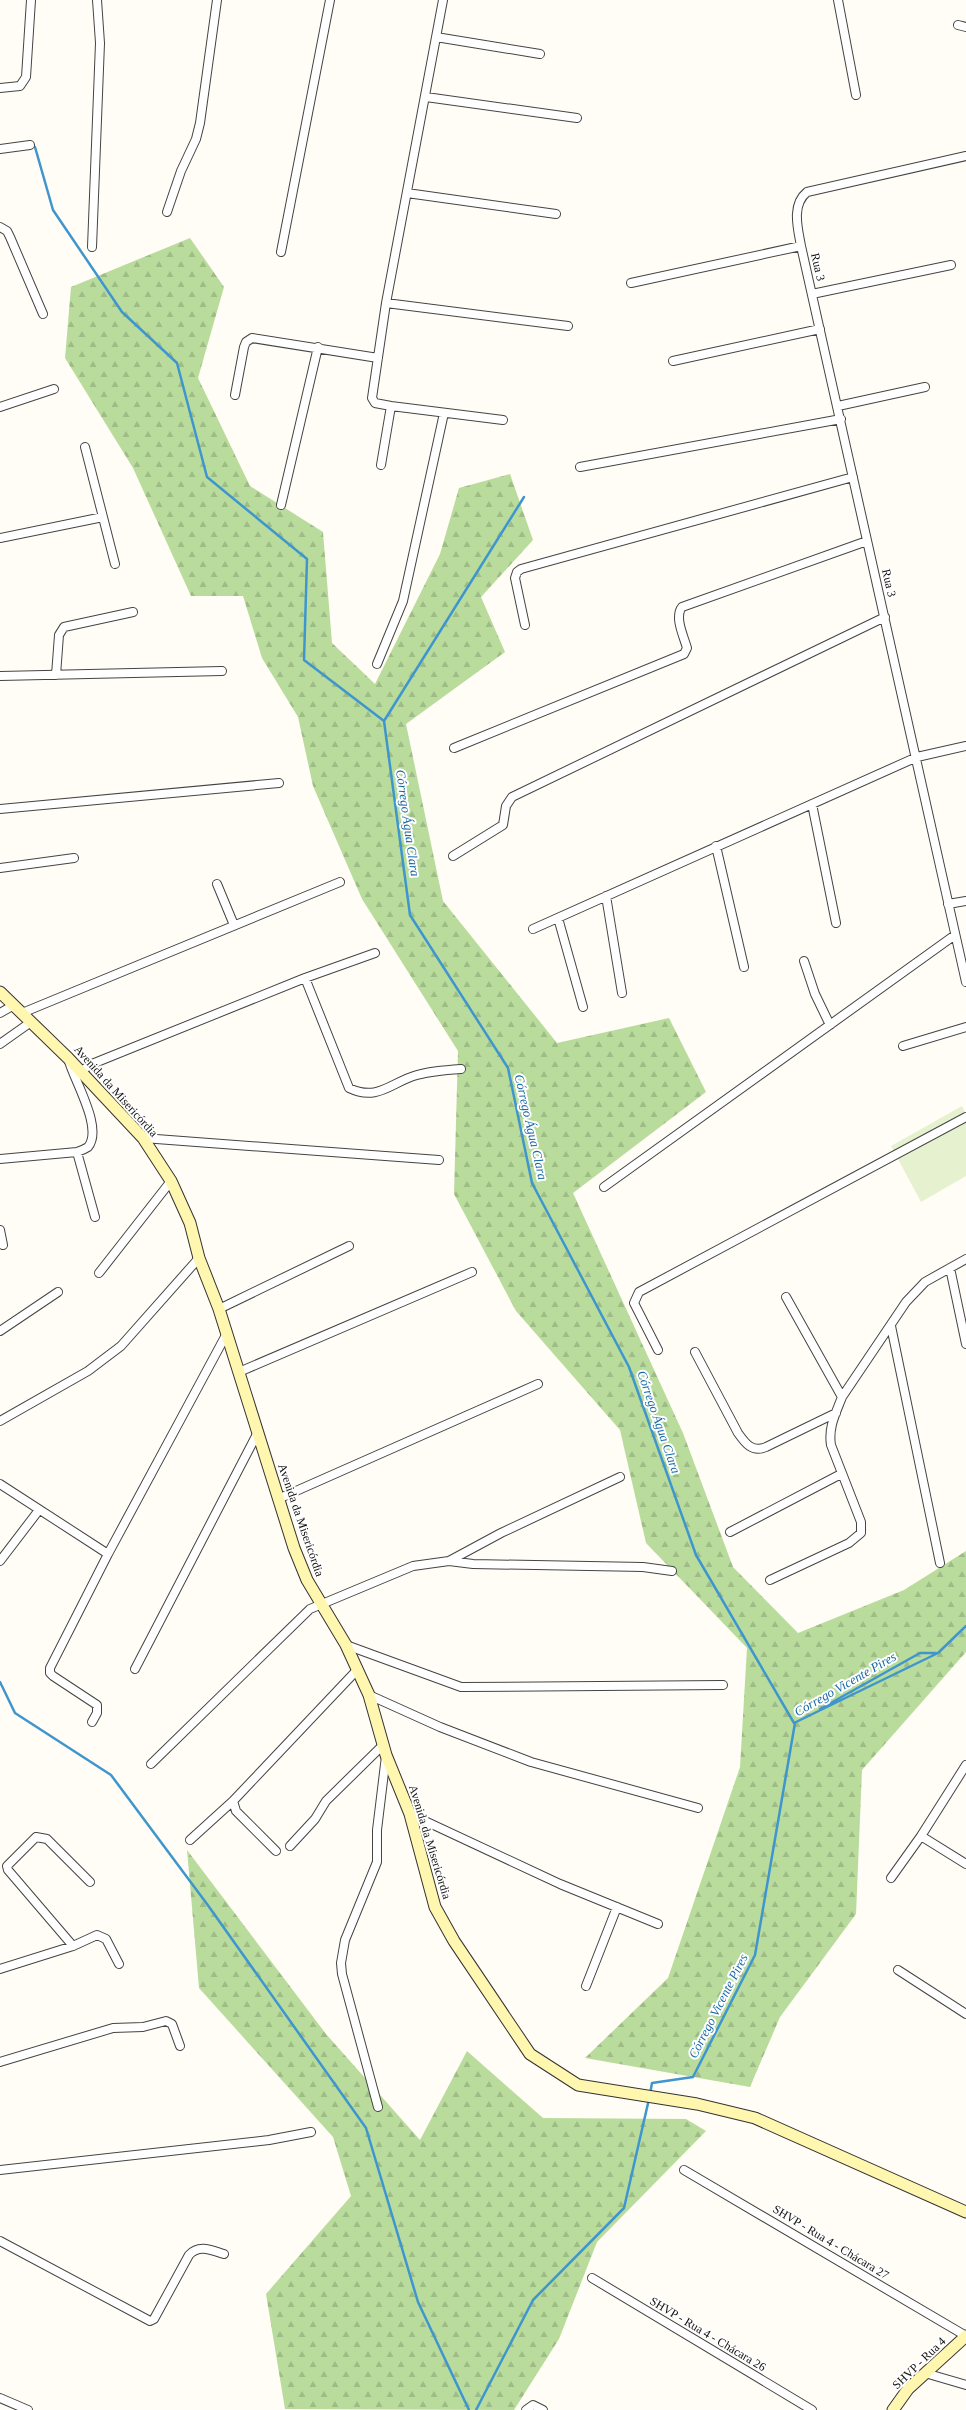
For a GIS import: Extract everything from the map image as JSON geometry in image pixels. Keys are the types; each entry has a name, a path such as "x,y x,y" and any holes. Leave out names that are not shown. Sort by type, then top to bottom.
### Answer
{"street":[{"path":"0,88 20,86 26,77 31,0"},
{"path":"92,247 100,43 97,0"},
{"path":"167,212 181,171 196,139 200,123 217,0"},
{"path":"281,252 330,0"},
{"path":"443,0 426,97 386,303 372,398 375,403 390,406 503,420"},
{"path":"838,0 856,95"},
{"path":"436,37 540,54"},
{"path":"426,97 577,118"},
{"path":"0,149 30,145"},
{"name":"Rua 3","path":"966,156 807,192 801,199 798,211 801,246 917,757 955,935 963,957 966,982"},
{"path":"407,194 556,214"},
{"path":"0,227 7,231 10,237 43,314"},
{"path":"630,283 801,246"},
{"path":"812,294 951,265"},
{"path":"386,303 568,326"},
{"path":"673,361 820,329"},
{"path":"235,395 244,348 248,339 258,338 378,358"},
{"path":"281,505 318,347"},
{"path":"838,406 925,387"},
{"path":"0,407 54,389"},
{"path":"380,465 390,406"},
{"path":"377,664 403,601 444,413"},
{"path":"580,468 841,419"},
{"path":"85,447 115,564"},
{"path":"525,625 515,578 516,573 521,569 853,477"},
{"path":"0,538 103,517"},
{"path":"454,748 684,654 687,648 679,612 686,605 867,541"},
{"path":"56,675 59,636 64,627 133,612"},
{"path":"454,856 503,825 506,806 512,797 885,617"},
{"path":"0,676 222,671"},
{"path":"534,929 917,757 966,746"},
{"path":"0,809 279,783"},
{"path":"812,804 836,923"},
{"path":"716,846 744,967"},
{"path":"0,868 74,858"},
{"path":"0,1013 18,1009 340,882"},
{"path":"217,884 234,925"},
{"path":"606,896 622,994"},
{"path":"948,904 966,900"},
{"path":"558,918 583,1007"},
{"path":"604,1187 735,1095 955,935"},
{"path":"81,1071 92,1064 305,978 375,953"},
{"path":"804,961 815,994 830,1025"},
{"path":"305,978 349,1088 365,1093 380,1092 416,1075 461,1069"},
{"name":"Avenida da Misericórdia","path":"0,992 81,1071 143,1138 171,1181 190,1223 199,1258 219,1309 294,1548 307,1580 346,1645 358,1669 368,1695 385,1750 410,1814 430,1892 442,1921 454,1941 530,2054 578,2085 697,2104 756,2118 966,2212"},
{"path":"0,1044 31,1022"},
{"path":"903,1046 966,1027"},
{"path":"0,1159 77,1152 87,1148 92,1138 92,1126 83,1095 72,1074 68,1058"},
{"path":"658,1350 634,1303 639,1292 966,1116"},
{"path":"143,1138 439,1160"},
{"path":"77,1152 95,1217"},
{"path":"99,1273 171,1181"},
{"path":"0,1230 3,1245"},
{"path":"219,1309 349,1246"},
{"path":"0,1421 88,1371 121,1346 199,1258"},
{"path":"770,1580 849,1543 861,1533 861,1522 841,1474 830,1435 842,1397 906,1302 918,1288 966,1259"},
{"path":"950,1268 966,1344"},
{"path":"239,1372 472,1272"},
{"path":"0,1331 58,1292"},
{"path":"786,1296 842,1397"},
{"path":"890,1326 940,1563"},
{"path":"92,1722 97,1713 94,1702 50,1673 50,1668 108,1554 226,1335"},
{"path":"695,1352 738,1433 746,1445 752,1448 761,1449 766,1447 836,1413"},
{"path":"278,1499 538,1384"},
{"path":"135,1669 257,1434"},
{"path":"730,1532 841,1474"},
{"path":"449,1561 495,1535 620,1477"},
{"path":"0,1484 108,1554"},
{"path":"0,1560 39,1510"},
{"path":"151,1764 293,1624 320,1603 413,1566 449,1561 473,1564 643,1567 672,1571"},
{"path":"346,1645 461,1687 723,1685"},
{"path":"190,1840 233,1801 358,1669"},
{"path":"368,1695 440,1727 531,1762 698,1808"},
{"path":"290,1846 315,1819 326,1801 385,1750"},
{"path":"378,2107 340,1963 344,1940 377,1862 378,1824 385,1750"},
{"path":"891,1878 922,1836 966,1764"},
{"path":"233,1801 236,1811 276,1851"},
{"path":"410,1814 532,1871 658,1924"},
{"path":"73,1946 8,1870 8,1866 10,1860 36,1837 42,1836 47,1839 90,1882"},
{"path":"922,1836 966,1864"},
{"path":"586,1986 617,1907"},
{"path":"0,1969 73,1946 97,1935 102,1936 119,1964"},
{"path":"898,1970 966,2014"},
{"path":"0,2062 113,2028 143,2027 166,2021 172,2024 180,2046"},
{"path":"0,2170 269,2140 311,2132"},
{"name":"SHVP - Rua 4 - Chácara 27","path":"684,2170 966,2336"},
{"path":"0,2241 150,2322 154,2319 189,2255 195,2249 202,2248 224,2254"},
{"name":"SHVP - Rua 4 - Chácara 26","path":"592,2278 812,2410"},
{"name":"SHVP - Rua 4","path":"893,2410 908,2389 966,2336"},
{"path":"926,2373 966,2386"},
{"path":"0,2398 28,2410"},
{"path":"526,2410 533,2405 543,2410"}],"green space":[{"path":"190,238 224,287 198,378 250,486 323,532 332,643 375,684 440,554 459,488 510,474 533,540 481,597 505,652 406,724 443,901 557,1043 669,1018 706,1092 573,1193 683,1433 733,1567 798,1633 904,1590 966,1551 966,1652 862,1770 856,1914 780,2017 750,2087 585,2058 668,1978 740,1767 747,1648 646,1543 620,1430 516,1311 454,1194 458,1051 362,899 313,786 298,717 262,658 243,596 191,596 133,468 65,358 71,287"},
{"path":"962,1106 966,1114 966,1176 921,1202 891,1146"},
{"path":"187,1850 326,2034 420,2140 467,2051 543,2118 686,2119 706,2131 597,2242 559,2339 514,2410 285,2409 266,2294 351,2196 333,2137 199,1988"}],"waterway":[{"path":"35,147 53,210 122,312 177,363 207,477 307,559 304,660 384,721"},
{"name":"Córrego Água Clara","path":"524,497 384,721 410,915 508,1068 532,1183 629,1367 696,1555 794,1723 938,1653 966,1626"},
{"name":"Córrego Vicente Pires","path":"820,1709 920,1653 936,1653"},
{"path":"0,1682 15,1713 111,1775 207,1904 366,2128 418,2302 469,2410"},
{"name":"Córrego Vicente Pires","path":"650,2094 652,2083 693,2077 755,1955 795,1723"},
{"name":"Córrego Vicente Pires","path":"476,2410 533,2300 624,2208 649,2099"}]}
